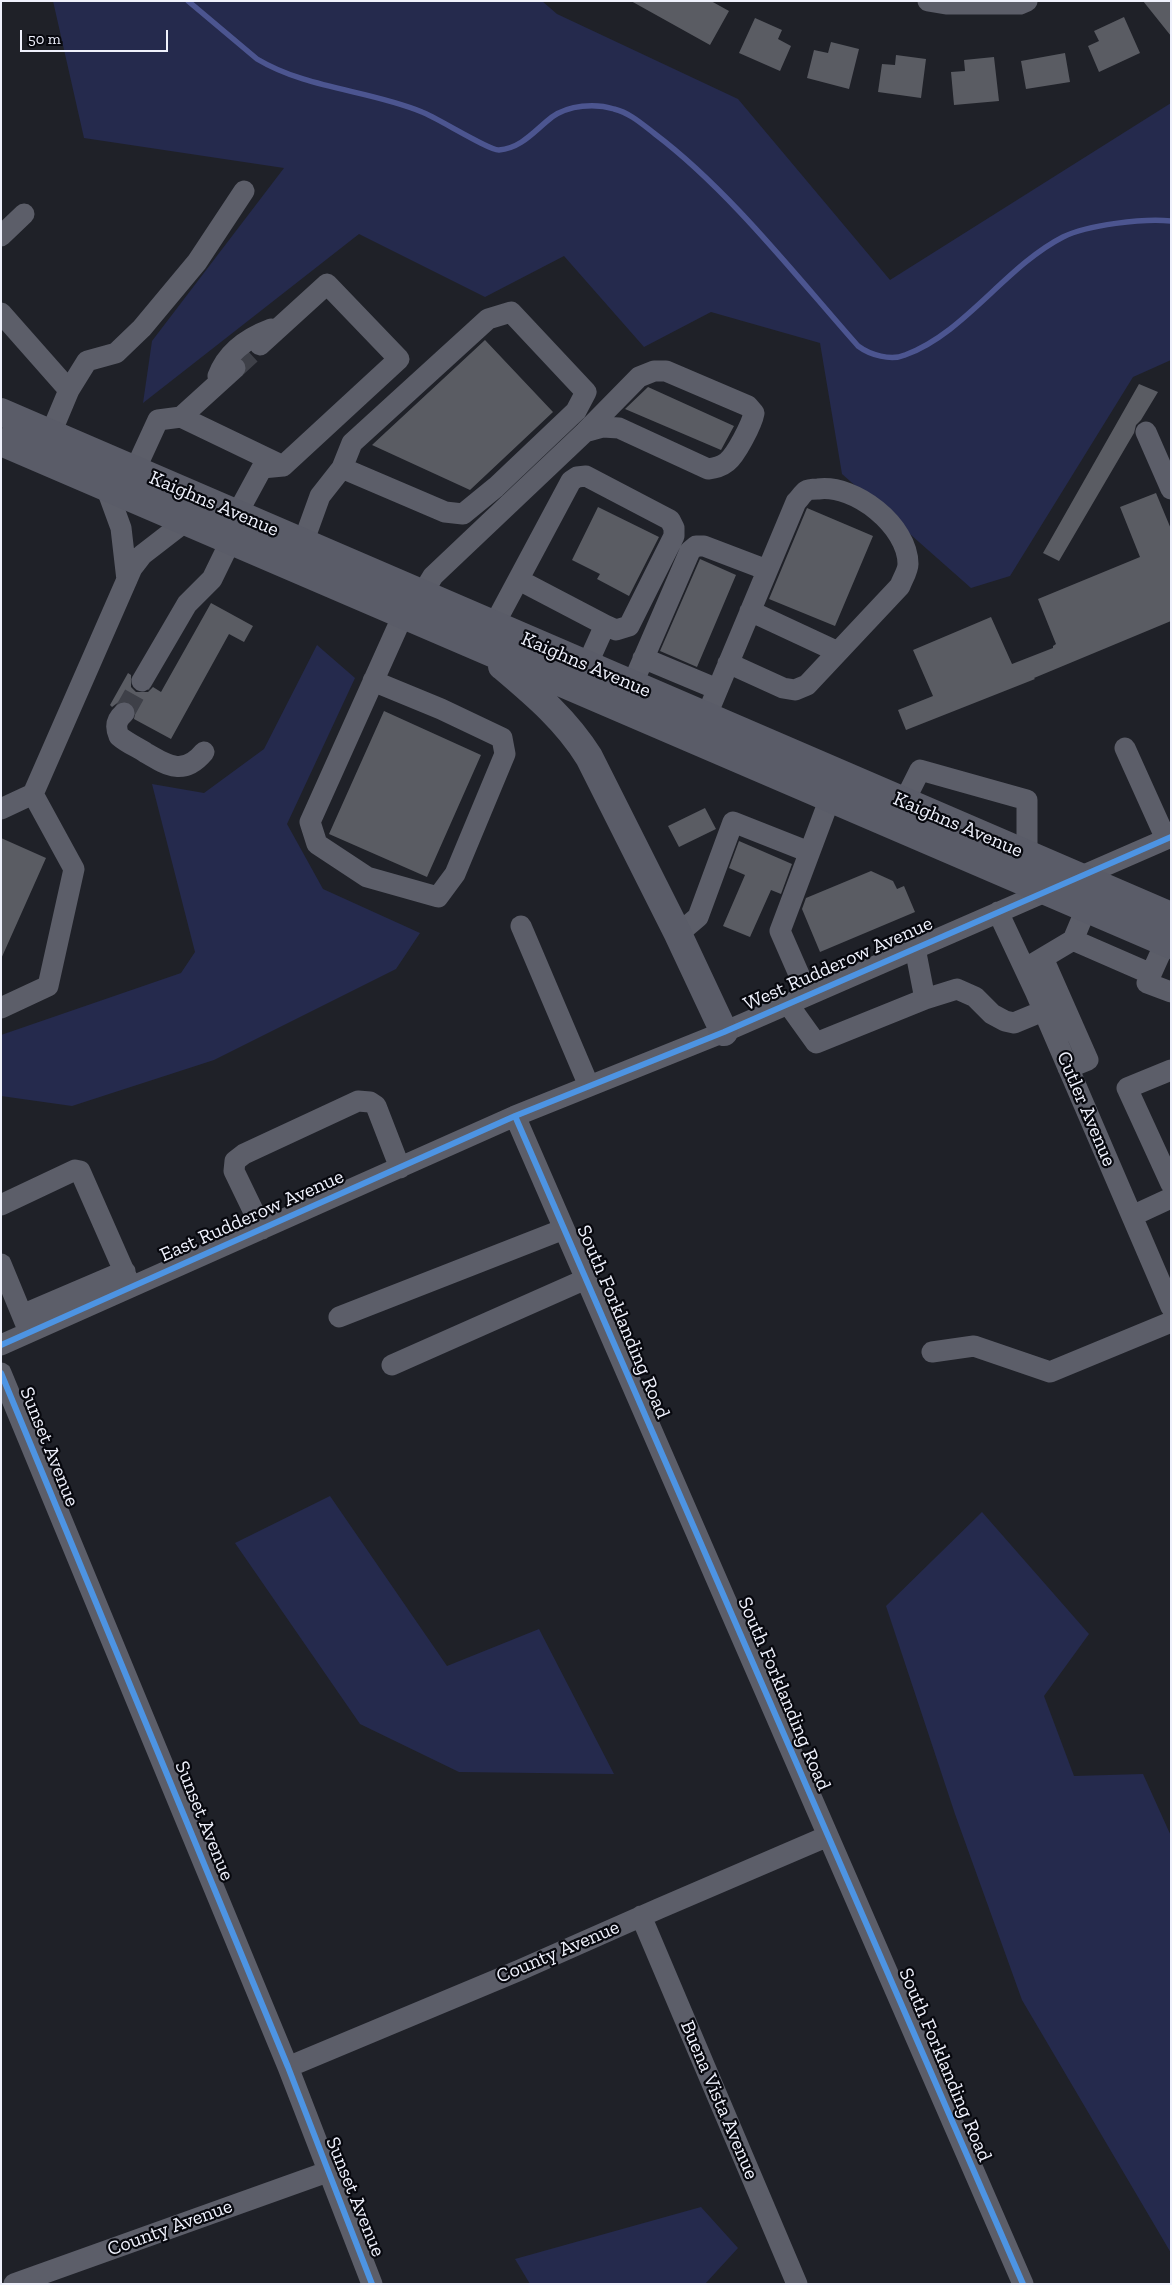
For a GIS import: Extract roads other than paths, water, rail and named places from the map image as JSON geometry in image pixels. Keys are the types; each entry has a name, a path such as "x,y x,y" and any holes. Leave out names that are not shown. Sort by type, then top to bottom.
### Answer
{"highway":[{"name":"Kaighns Avenue","path":"1,412 422,594 487,636 830,798 1168,944"},
{"name":"Kaighns Avenue","path":"1,442 403,614 587,665 1171,916"},
{"path":"487,636 578,740 600,778 678,934 724,1032"}],"street":[{"path":"928,1 946,4 1020,4 1026,1"},
{"path":"51,434 68,390 87,361 116,352 142,328 197,262 244,191"},
{"path":"1,236 24,214"},
{"path":"237,514 262,468 283,466 399,359 327,284 281,326 263,348"},
{"path":"303,543 320,496 342,468 352,443 488,319 511,312 586,392 576,411 496,487 463,514 445,512 342,468"},
{"path":"1,313 68,390"},
{"path":"214,387 223,363 250,337 281,326"},
{"path":"422,594 433,576 639,377 654,371 666,371 748,406 754,413 752,422 728,462 717,468 708,469 619,428 603,427 584,432"},
{"path":"181,417 214,387 238,372"},
{"path":"135,470 158,420 181,417 283,466"},
{"path":"1146,432 1171,489"},
{"path":"487,636 571,481 578,477 586,476 670,520 674,528 674,536 629,626 616,630 519,580"},
{"path":"106,487 121,528 127,580"},
{"path":"706,717 728,662 796,502 806,491 827,488 846,492 870,504 889,522 904,544 908,565 900,586 807,685 794,690 782,688 728,662"},
{"path":"1,809 33,794 127,580 142,554 186,521"},
{"path":"142,681 187,604 212,579 231,540"},
{"path":"632,685 690,551 696,546 704,546 767,570"},
{"path":"750,611 838,652"},
{"path":"373,681 442,709 502,738 505,754 455,874 438,897 367,877 317,844 310,822 373,681 403,614"},
{"path":"587,665 605,625"},
{"path":"643,658 717,689"},
{"path":"124,714 120,717 116,726 119,736 164,764 174,767 183,766 192,763 204,752"},
{"path":"1125,748 1169,838"},
{"path":"904,802 920,770 1027,800 1028,855"},
{"path":"1,1008 48,986 74,869 33,794"},
{"path":"808,995 780,930 830,798"},
{"path":"678,934 698,917 733,822 809,852"},
{"name":"West Rudderow Avenue","path":"515,1116 724,1032 1169,838"},
{"path":"1068,1068 1088,1060 1034,964 1073,940 1086,909"},
{"name":"Cutler Avenue","path":"998,912 1034,964 1043,1011 1171,1307"},
{"path":"521,926 589,1086"},
{"path":"1073,940 1151,974"},
{"path":"1168,944 1147,983 1171,992"},
{"path":"915,948 925,999"},
{"path":"788,1004 816,1042 925,999 957,989 975,997 992,1014 1005,1021 1014,1023 1043,1011"},
{"path":"1171,1070 1128,1088 1171,1184"},
{"path":"262,1230 234,1172 235,1161 244,1154 358,1102 370,1102 376,1106 400,1168"},
{"name":"East Rudderow Avenue","path":"1,1345 26,1324 128,1279 262,1230 515,1116"},
{"name":"South Forklanding Road","path":"515,1116 1023,2284"},
{"path":"1,1205 75,1170 80,1171 128,1279"},
{"path":"1132,1216 1171,1198"},
{"path":"339,1317 564,1228"},
{"path":"1,1264 26,1324"},
{"path":"392,1365 586,1279"},
{"path":"932,1352 974,1346 1050,1372 1171,1322"},
{"name":"Sunset Avenue","path":"1,1373 288,2067 327,2172 372,2284"},
{"name":"County Avenue","path":"288,2067 520,1970 828,1836"},
{"name":"Buena Vista Avenue","path":"641,1916 797,2284"},
{"name":"County Avenue","path":"14,2284 327,2172"}],"waterway":[{"path":"188,1 257,59 276,69 296,77 381,99 422,112 494,149 507,149 515,146 528,138 552,117 566,110 582,106 599,106 625,113 655,134 709,181 761,235 858,346 868,352 881,356 899,357 905,355 947,332 1023,265 1063,237 1086,229 1116,223 1171,221"}],"tunnel":[{"path":"235,368 260,345"},
{"path":"124,713 142,681"}]}
